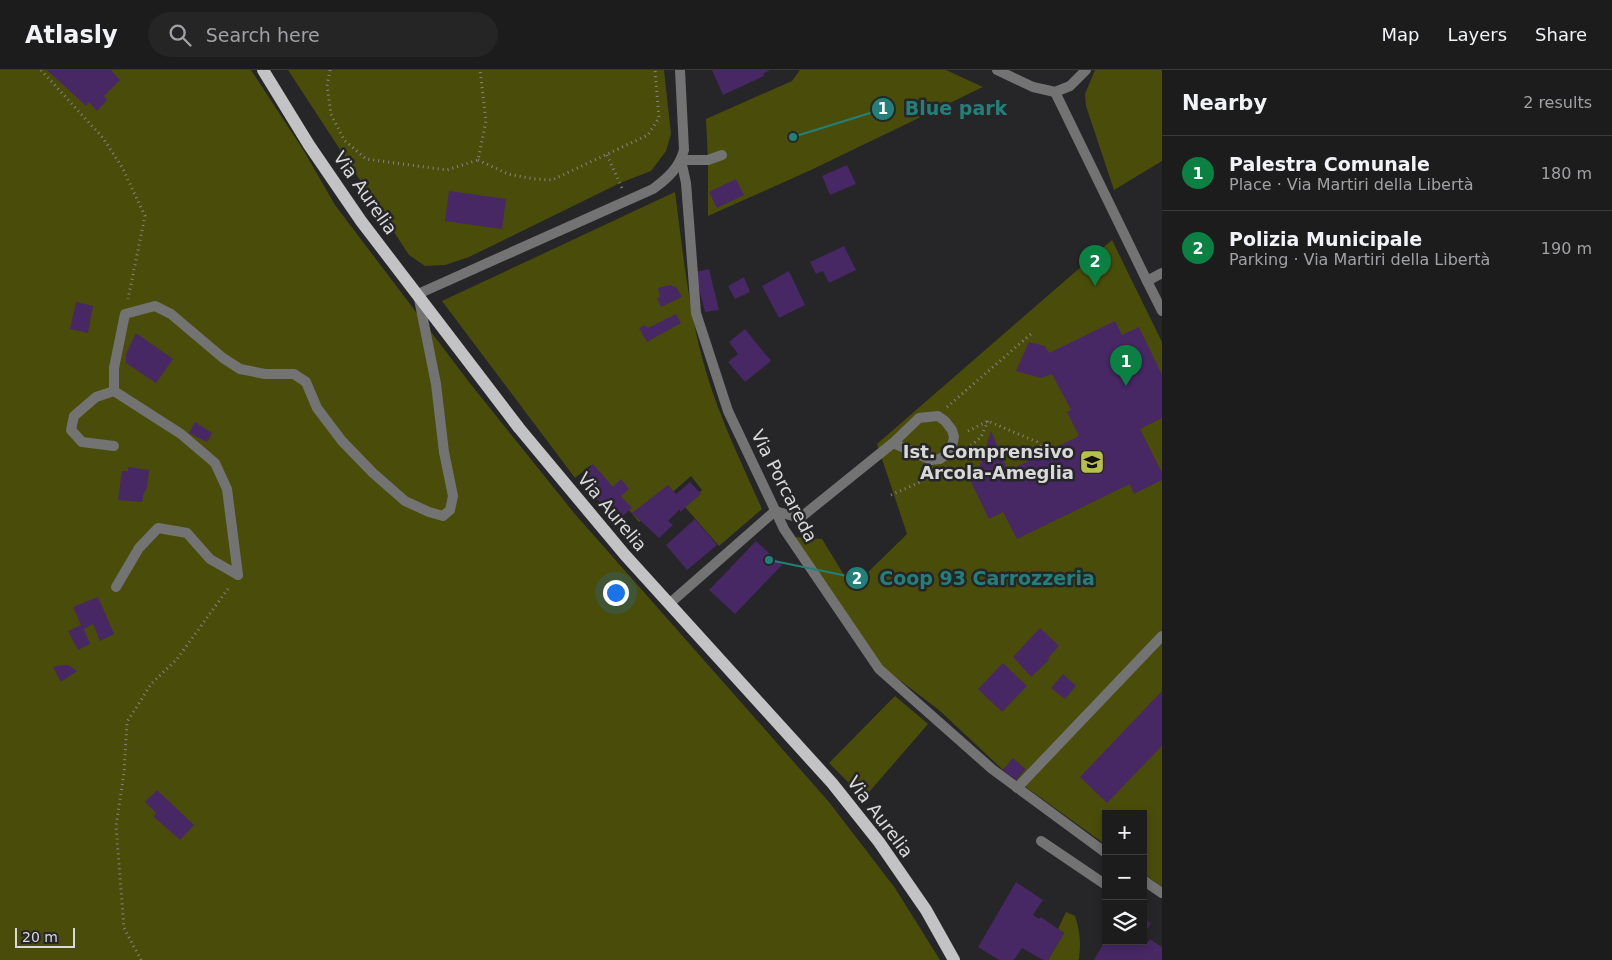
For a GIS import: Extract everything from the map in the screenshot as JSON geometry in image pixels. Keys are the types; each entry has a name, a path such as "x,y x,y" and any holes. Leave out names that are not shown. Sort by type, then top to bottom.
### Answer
{"main road":[{"name":"Via Aurelia","path":"263,70 309,145 361,221 520,428 625,555 844,798 879,842 926,910 954,960"}],"street":[{"path":"997,70 1033,87 1055,92 1070,86 1086,70"},
{"name":"Via Porcareda","path":"681,71 684,150 681,160 686,183 696,313 728,411 784,529 879,670 992,769 1102,850"},
{"path":"1055,92 1162,311"},
{"path":"114,391 114,368 125,314 155,306 171,314 223,358 240,369 265,374 294,374 306,382 317,408 342,441 373,473 405,501 428,512 443,516 450,510 453,496 444,452 436,384 418,294 653,189 672,174 681,160 708,160 722,155"},
{"path":"1147,282 1162,274"},
{"path":"114,391 96,397 74,416 71,430 82,442 114,446"},
{"path":"114,391 181,434 215,463 227,489 238,575"},
{"path":"670,604 775,511 800,518 893,443 919,418 938,416 952,430 954,437 948,453 940,459 931,460 893,443"},
{"path":"116,586 139,548 158,528 187,533 210,559 238,575"},
{"path":"1017,788 1162,636"},
{"path":"1041,841 1102,882"},
{"path":"1147,883 1162,894"}],"path":[{"path":"41,70 103,138 122,167 145,216 125,314"},
{"path":"330,70 327,86 331,114 344,140 366,159 447,170 478,160 508,174 552,180 648,135 659,118 655,70"},
{"path":"478,160 486,121 480,70"},
{"path":"607,155 622,188"},
{"path":"938,416 1032,333"},
{"path":"954,437 988,421 1037,442 1046,453"},
{"path":"141,960 124,928 116,826 124,773 127,722 151,684 177,659 238,575"}],"shaded area":[{"path":"0,70 251,70 304,151 335,205 469,382 574,513 829,802 895,888 940,960 0,960"},
{"path":"288,70 664,70 671,134 666,151 651,171 620,183 469,257 445,265 425,266 409,255"},
{"path":"800,70 946,70 983,87 811,170 708,216 706,119 792,81"},
{"path":"1095,70 1162,70 1162,161 1114,190 1086,106 1085,94"},
{"path":"675,192 687,284 707,375 719,409 762,509 719,546 685,507 702,490 691,476 639,522 591,465 575,478 442,301"},
{"path":"1112,240 1162,342 1162,887 1147,876 1147,810 1102,810 1102,842 1016,780 1025,769 1013,759 1003,770 939,710 881,666 795,537 822,539 852,588 907,534 877,444"},
{"path":"895,696 928,724 864,798 829,763"},
{"path":"1066,912 1075,916 1077,921 1080,937 1079,959 1048,960 1064,933 1058,929"}],"building":[{"path":"47,70 111,70 120,80 104,96 107,100 97,111 89,102 86,106"},
{"path":"712,70 770,70 763,74 764,76 723,95"},
{"path":"847,165 856,184 830,195 822,176"},
{"path":"736,179 744,195 717,208 709,192"},
{"path":"449,191 506,199 502,229 445,221"},
{"path":"844,246 856,270 829,283 823,271 816,274 810,262"},
{"path":"709,269 719,310 705,312 695,272"},
{"path":"789,271 805,305 779,318 762,286"},
{"path":"744,277 750,292 735,299 728,286"},
{"path":"670,285 676,287 682,297 661,307 657,298 660,297 658,288"},
{"path":"76,302 93,306 88,333 70,329"},
{"path":"676,314 681,323 647,342 639,328 645,325 648,328"},
{"path":"1115,321 1122,335 1139,327 1162,375 1162,418 1140,429 1162,473 1162,480 1134,494 1130,484 1017,539 1003,512 989,519 970,480 977,476 991,431 1008,471 1079,436 1067,412 1071,410 1052,374 1041,378 1016,371 1029,342 1045,346 1049,353"},
{"path":"745,329 771,361 745,382 728,362 738,354 729,342"},
{"path":"136,333 173,359 156,383 126,363 126,354"},
{"path":"195,422 212,433 207,442 189,433"},
{"path":"593,464 613,487 621,479 629,489 621,496 632,508 617,521 581,482 590,475 587,471"},
{"path":"128,467 149,470 147,488 142,502 118,500 122,471 128,471"},
{"path":"690,482 701,494 680,512 680,509 668,521 673,525 659,538 632,513 668,485 676,494"},
{"path":"695,519 717,545 687,570 666,545"},
{"path":"756,541 782,565 735,614 709,590"},
{"path":"98,597 114,634 100,641 93,624 84,629 90,644 78,650 68,631 81,625 73,607"},
{"path":"1040,628 1059,646 1048,658 1049,660 1031,677 1013,657"},
{"path":"1003,663 1027,686 1002,712 978,689"},
{"path":"68,665 77,671 61,682 53,667"},
{"path":"1063,674 1076,686 1065,699 1051,688"},
{"path":"1162,691 1162,746 1107,803 1080,777"},
{"path":"1013,758 1025,769 1016,780 1003,770"},
{"path":"157,790 194,825 180,840 154,817 156,813 145,802"},
{"path":"1016,882 1043,900 1033,915 1039,919 1041,917 1064,933 1048,960 1043,960 1022,948 1014,960 999,960 978,947"},
{"path":"1147,920 1151,923 1147,929"},
{"path":"1150,939 1162,947 1162,960 1094,960 1103,945 1147,945 1147,941"}],"place":[{"name":"Blue park","path":"793,137"},
{"name":"Polizia Municipale","path":"1095,286"},
{"name":"Palestra Comunale","path":"1126,386"},
{"name":"Ist. Comprensivo Arcola-Ameglia","path":"1092,462"},
{"name":"Coop 93 Carrozzeria","path":"769,560"}]}
